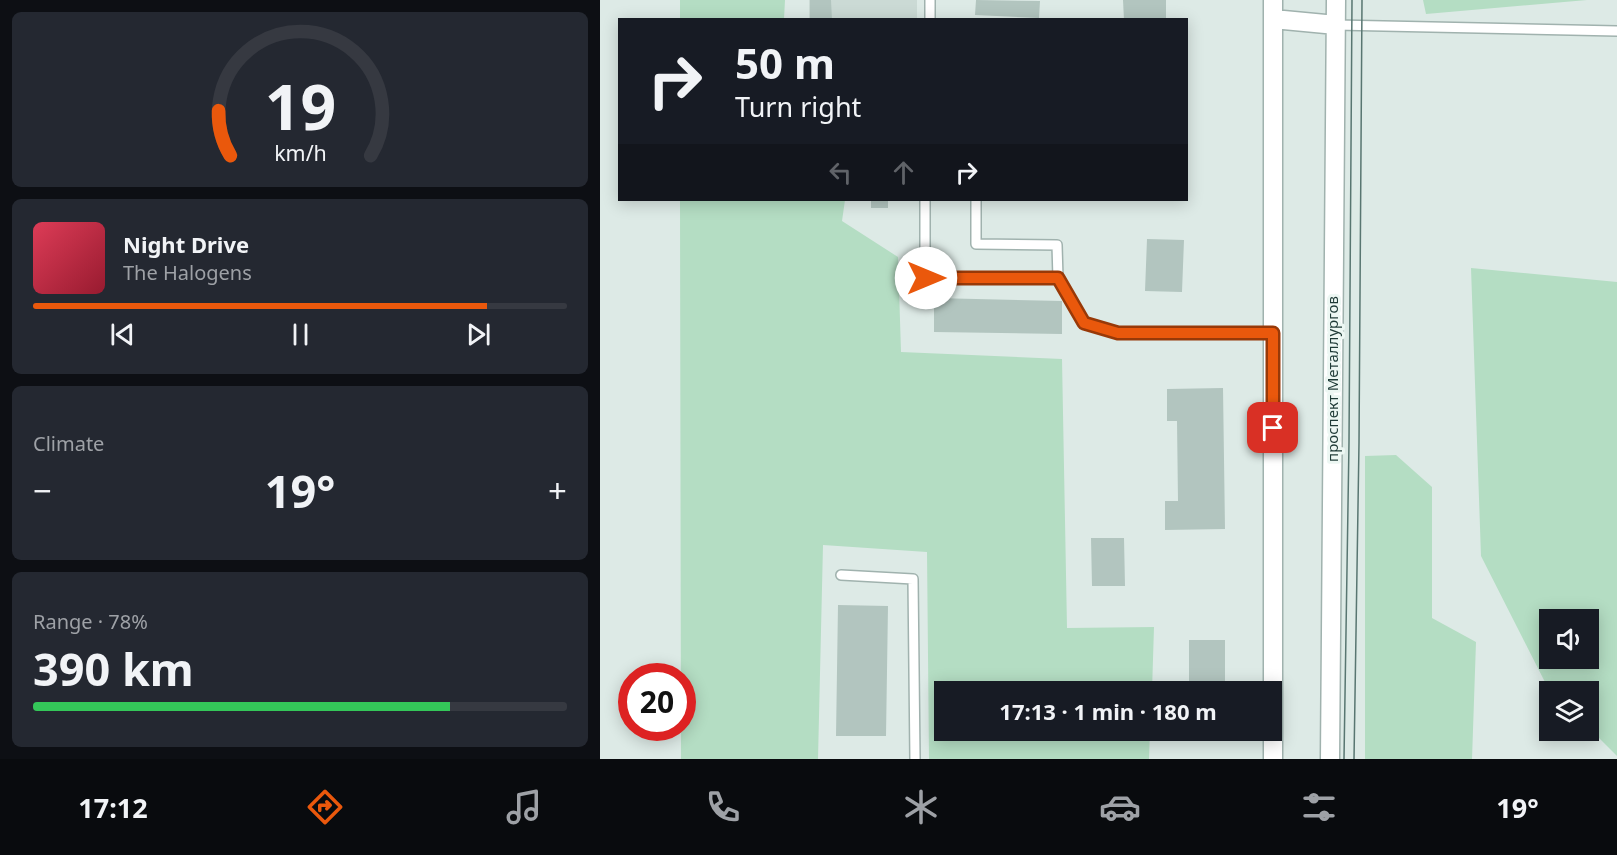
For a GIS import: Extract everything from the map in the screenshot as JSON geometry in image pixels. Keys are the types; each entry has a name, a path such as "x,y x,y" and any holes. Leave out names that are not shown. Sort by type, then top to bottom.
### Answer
{"street":[{"path":"1273,0 1273,759"},
{"name":"проспект Металлургов","path":"1330,759 1336,0"},
{"path":"1273,19 1336,25"}],"lane":[{"path":"930,0 930,18"},
{"path":"1336,25 1617,31"},
{"path":"925,201 926,278 1058,278"},
{"path":"976,201 976,244 1057,245 1058,278 1084,323 1118,333 1273,333"},
{"path":"842,575 913,579 915,759"}],"shaded area":[{"path":"809,0 917,0 917,18 809,18"}],"green space":[{"path":"680,0 785,0 784,18 680,18"},
{"path":"1423,0 1587,0 1426,14"},
{"path":"680,201 845,201 842,221 898,257 901,352 1062,359 1067,628 1154,627 1152,681 934,681 934,741 1150,741 1149,759 929,759 927,552 823,545 818,759 681,759 681,741 696,741 696,663 681,663"},
{"path":"1471,268 1617,282 1617,756 1599,738 1599,681 1544,681 1481,556"},
{"path":"1396,455 1432,487 1432,618 1476,642 1472,759 1365,759 1365,456"}],"building":[{"path":"810,0 831,0 832,18 810,18"},
{"path":"976,0 1040,1 1039,18 975,15"},
{"path":"1123,0 1166,0 1166,18 1124,18"},
{"path":"871,201 888,201 888,208 871,208"},
{"path":"1147,239 1184,240 1182,292 1145,291"},
{"path":"934,298 1062,301 1062,334 934,332"},
{"path":"1223,388 1225,529 1165,530 1165,501 1178,501 1177,421 1167,421 1167,389"},
{"path":"1091,538 1124,538 1125,586 1092,586"},
{"path":"838,605 888,606 886,736 836,736"},
{"path":"1189,640 1225,640 1225,681 1189,681"}],"tram line":[{"path":"1344,759 1352,0"},
{"path":"1354,759 1362,0"}],"route":[{"path":"926,278 1058,278 1084,323 1118,333 1273,333 1273,428"}]}
